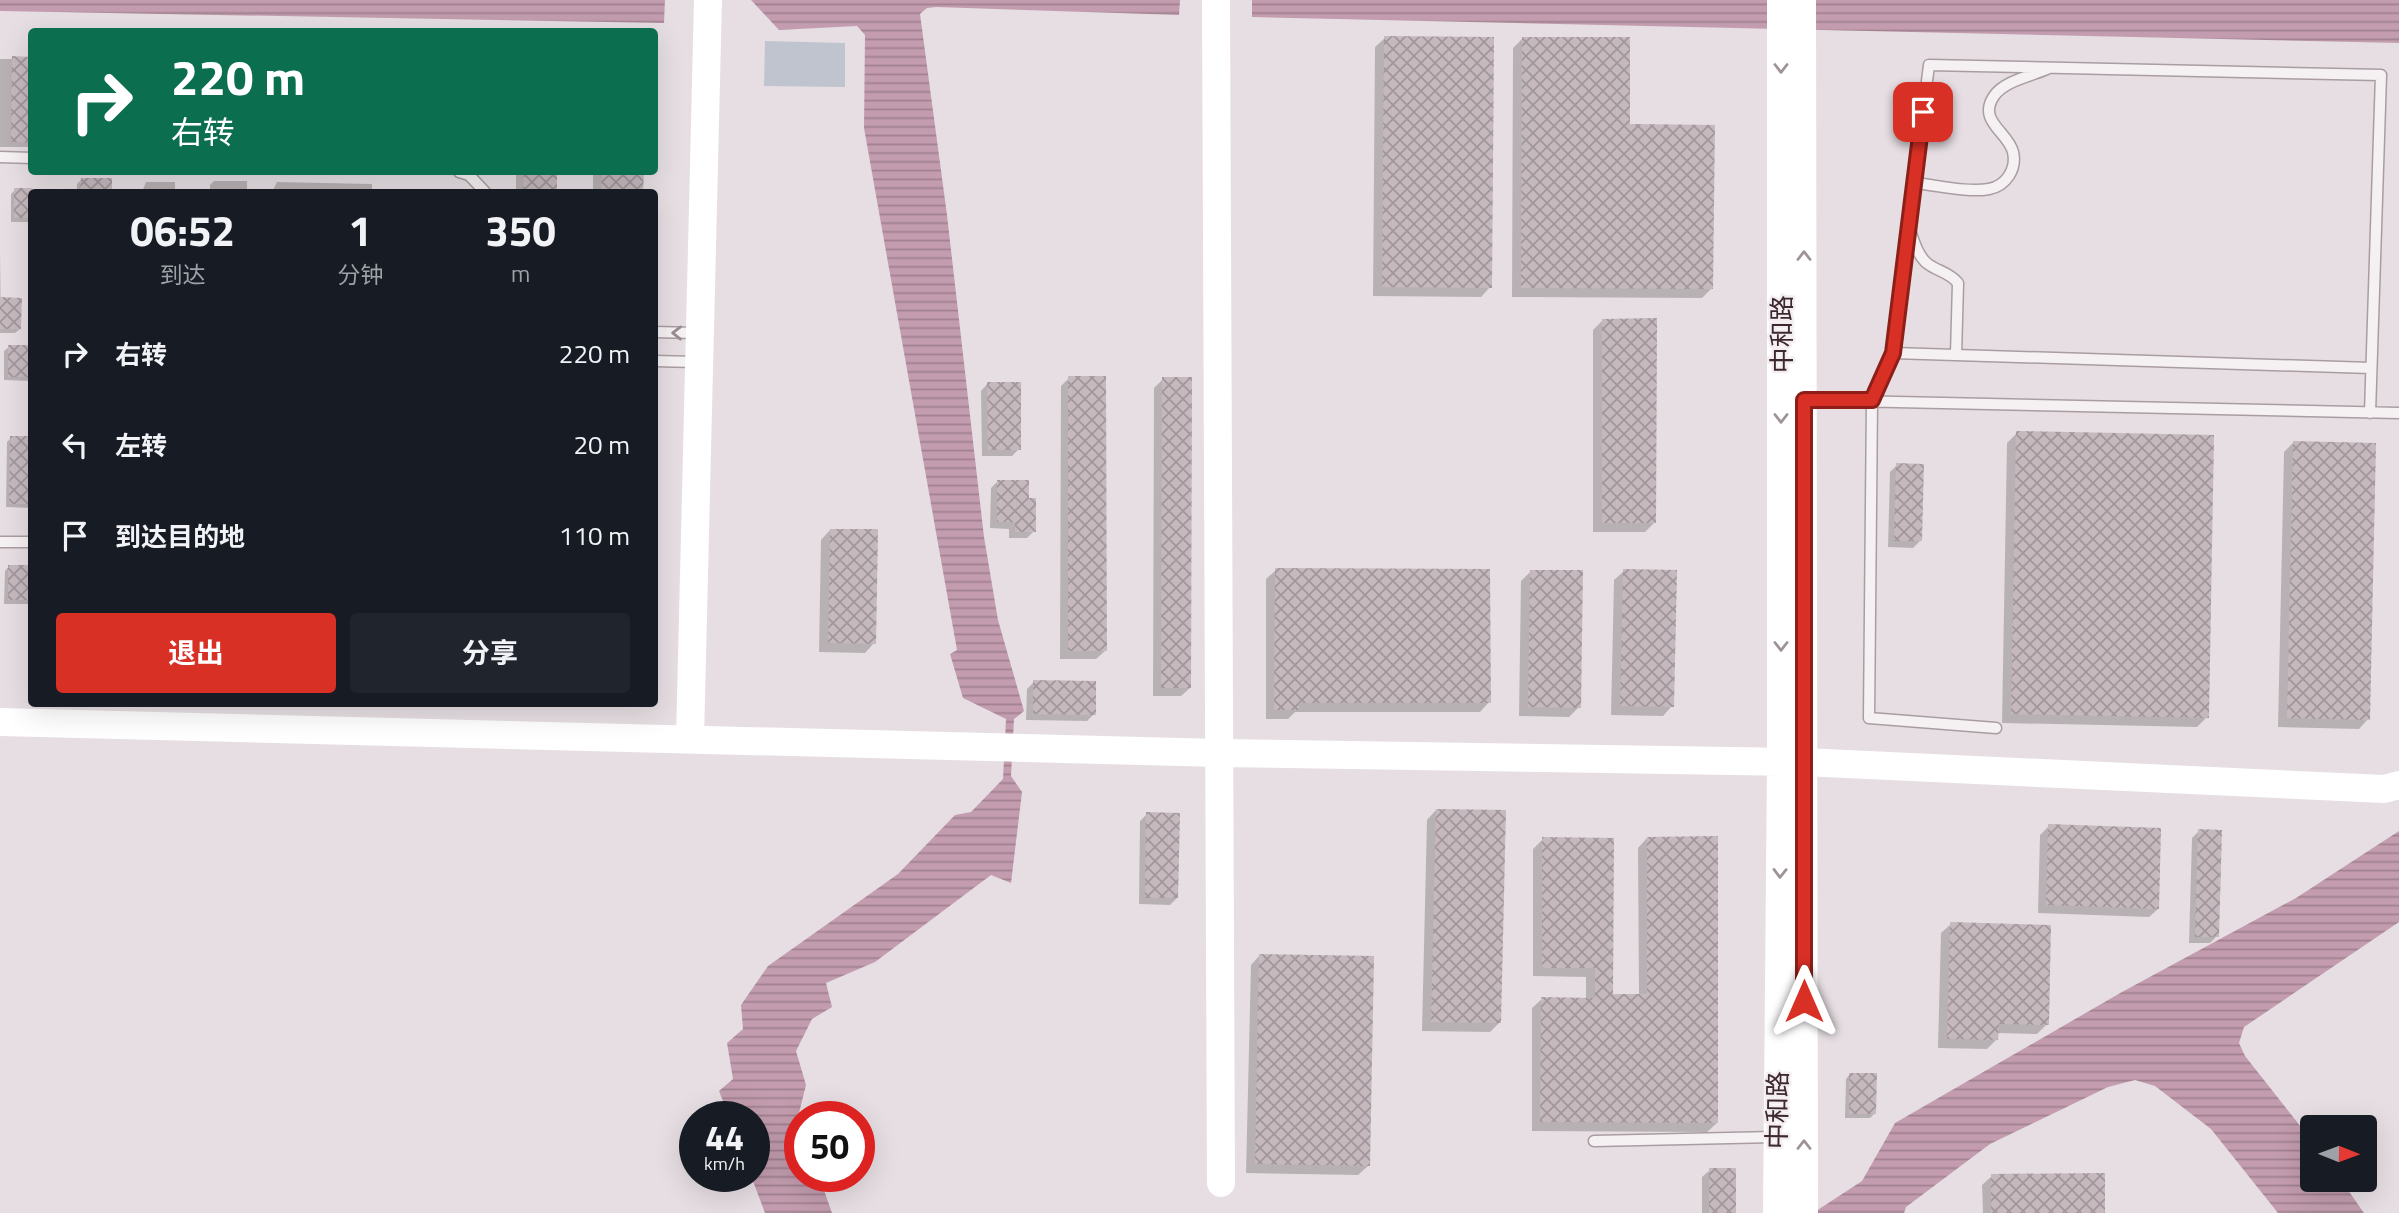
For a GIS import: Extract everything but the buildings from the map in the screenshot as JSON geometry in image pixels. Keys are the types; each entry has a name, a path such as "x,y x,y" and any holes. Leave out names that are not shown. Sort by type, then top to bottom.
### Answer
{"street":[{"path":"690,739 708,0"},
{"path":"1216,0 1220,1183"},
{"name":"中和路","path":"1782,0 1793,762 1804,1213"},
{"name":"中和路","path":"1777,1213 1777,1137 1793,762 1804,400 1802,0"},
{"path":"0,722 1220,752 1793,762 2384,789 2399,785"}],"lane":[{"path":"1996,728 1869,718 1872,400 1893,353 1928,65 2381,75 2370,413"},
{"path":"1914,183 1987,189 2008,178 2013,152 1991,120 1989,107 2003,87 2050,68"},
{"path":"0,158 28,158"},
{"path":"469,175 482,189"},
{"path":"1908,227 1922,258 1929,265 1952,275 1958,283 1956,355"},
{"path":"658,332 700,333"},
{"path":"1893,353 2371,368"},
{"path":"658,361 699,362"},
{"path":"1804,400 2399,413"},
{"path":"0,542 28,542"},
{"path":"1594,1142 1777,1137"}],"shaded area":[{"path":"0,0 665,0 664,23 0,11"},
{"path":"751,0 1180,0 1179,15 936,7 927,8 920,14 947,215 984,537 998,620 1024,711 1014,719 1011,776 1022,792 1011,883 991,875 875,962 826,983 832,1007 812,1019 796,1051 806,1085 802,1101 784,1101 784,1192 825,1192 832,1213 765,1213 757,1192 770,1192 770,1101 723,1101 719,1091 733,1079 727,1043 743,1029 741,1005 768,966 898,874 955,815 971,812 1003,779 1006,719 963,698 950,654 957,650 864,128 865,35 857,26 779,30"},
{"path":"1252,0 2399,0 2399,43 1252,17"},
{"path":"765,41 845,43 845,87 764,86"},
{"path":"2399,831 2399,922 2244,1027 2239,1043 2245,1056 2300,1126 2300,1192 2349,1192 2364,1213 2278,1213 2211,1129 2155,1086 2135,1080 2108,1087 1990,1144 1906,1207 1904,1213 1813,1213 1862,1181 1895,1123 2122,992 2296,898"}],"route":[{"path":"1804,1001 1804,400 1872,400 1893,353 1923,112"}]}
